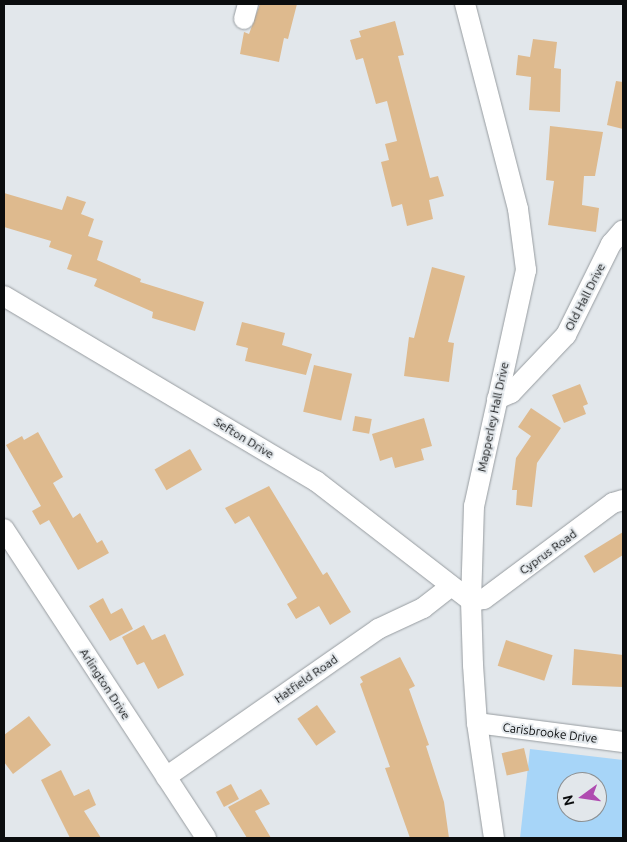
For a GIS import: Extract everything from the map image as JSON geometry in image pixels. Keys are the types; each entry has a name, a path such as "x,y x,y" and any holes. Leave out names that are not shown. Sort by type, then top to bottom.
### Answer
{"street":[{"name":"Mapperley Hall Drive","path":"465,4 518,209 526,270 474,506 471,601 477,723 494,838"},
{"name":"Old Hall Drive","path":"497,399 510,393 566,335 612,244 623,230"},
{"name":"Sefton Drive","path":"4,296 316,481 450,588 471,601"},
{"name":"Cyprus Road","path":"471,601 484,599 613,503 623,500"},
{"name":"Arlington Drive","path":"4,529 206,838"},
{"name":"Hatfield Road","path":"166,777 378,629 423,608 450,588"},
{"name":"Carisbrooke Drive","path":"477,723 623,742"}],"shaded area":[{"path":"530,749 623,760 623,838 520,838"}],"building":[{"path":"260,4 297,4 288,39 284,38 279,62 240,54 244,32 249,34"},
{"path":"395,21 404,55 398,56 430,178 438,176 444,196 429,200 433,219 407,226 402,204 392,207 381,162 389,160 385,144 397,141 387,101 376,104 363,58 356,60 350,40 361,37 359,31"},
{"path":"533,39 557,42 554,68 561,69 560,112 529,110 531,77 516,75 518,55 530,57"},
{"path":"616,81 623,82 623,129 607,125"},
{"path":"550,126 603,132 595,176 584,176 582,205 599,208 596,232 548,225 554,181 546,180"},
{"path":"4,193 62,210 67,196 86,202 81,214 94,219 88,236 103,241 97,260 141,279 140,282 204,302 195,331 152,318 153,312 94,286 97,279 67,269 72,255 49,247 51,241 4,227"},
{"path":"432,267 465,276 448,342 454,343 449,382 404,376 409,337 414,338"},
{"path":"242,322 285,333 282,345 312,354 306,375 245,361 248,348 236,345"},
{"path":"314,365 352,374 341,421 303,412"},
{"path":"580,384 588,404 583,406 586,414 564,423 552,395"},
{"path":"531,408 561,428 537,463 532,507 516,505 517,490 512,490 516,458 531,436 518,427"},
{"path":"355,416 372,419 369,434 352,431"},
{"path":"424,418 432,446 421,449 424,460 395,468 392,457 380,461 372,434"},
{"path":"38,432 63,477 53,483 73,518 80,513 97,543 102,540 109,553 78,570 49,520 40,525 32,511 41,506 6,445 22,436 24,440"},
{"path":"190,449 202,470 166,490 154,470"},
{"path":"269,486 323,575 327,572 351,612 330,625 319,606 296,619 287,604 297,598 249,516 235,524 225,508"},
{"path":"623,532 623,555 594,573 584,556"},
{"path":"103,598 111,614 122,608 133,629 110,641 89,606"},
{"path":"144,625 152,640 165,634 184,675 158,689 144,662 137,665 122,637"},
{"path":"506,640 553,655 544,681 498,666"},
{"path":"574,649 623,655 623,687 572,685"},
{"path":"400,657 415,686 409,689 429,745 426,746 444,802 449,838 410,838 385,768 390,767 360,684 363,682 360,677"},
{"path":"317,705 336,732 316,746 297,719"},
{"path":"29,716 51,745 13,774 4,762 4,735"},
{"path":"524,748 529,770 507,776 502,753"},
{"path":"61,770 74,796 89,789 96,805 84,811 101,838 70,838 41,780"},
{"path":"231,784 239,799 224,807 216,792"},
{"path":"261,789 270,804 255,811 271,838 247,838 228,807"}]}
